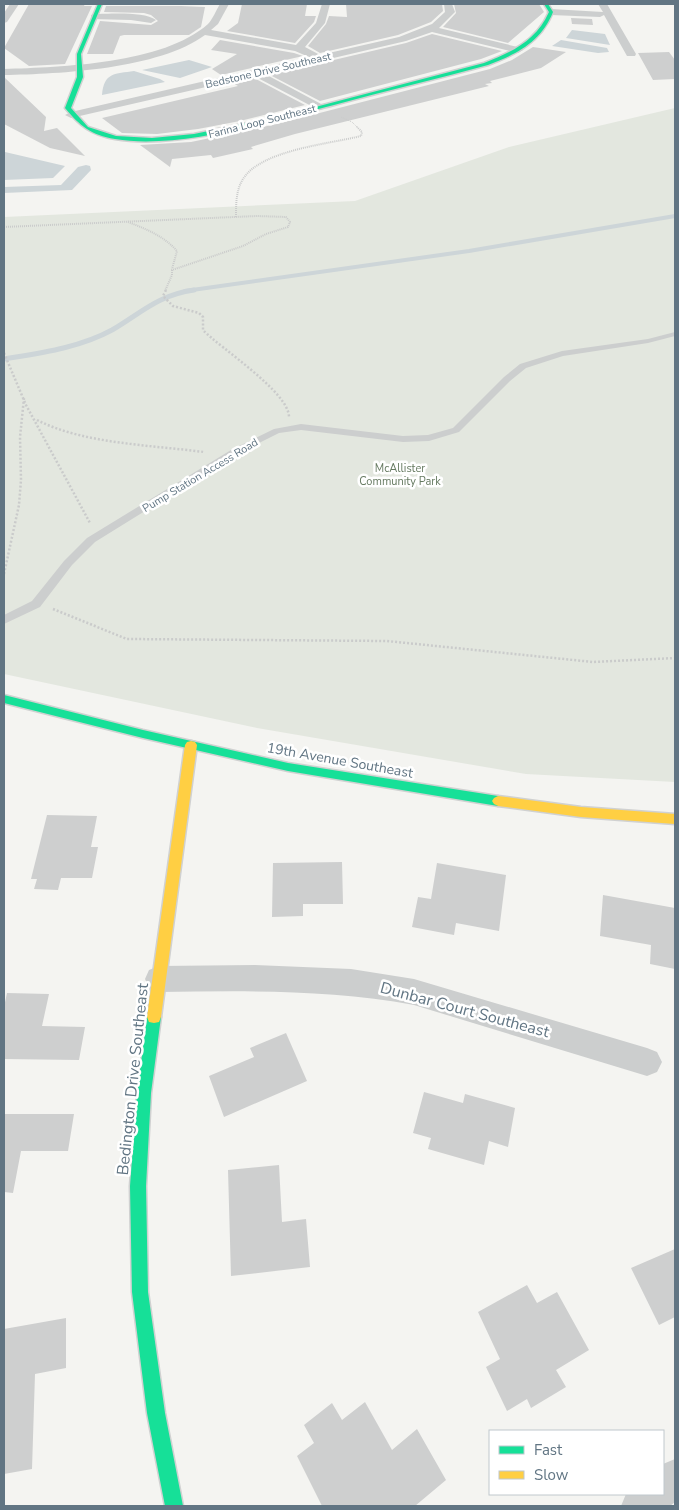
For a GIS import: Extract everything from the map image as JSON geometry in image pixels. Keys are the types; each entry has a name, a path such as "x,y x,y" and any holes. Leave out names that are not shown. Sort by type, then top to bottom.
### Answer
{"street":[{"path":"4,20 14,4"},
{"path":"70,116 68,108 80,77 79,54 100,4"},
{"path":"4,72 80,67 157,53 204,32 219,20 224,4"},
{"path":"298,48 317,30 326,14 326,4"},
{"name":"Bedstone Drive Southeast","path":"70,116 402,39 432,29 447,17 450,12 448,4"},
{"name":"Farina Loop Southeast","path":"70,116 77,123 102,134 122,138 160,140 213,134 486,64 518,50 542,33 548,24 549,8 602,9"},
{"path":"602,9 631,54"},
{"path":"94,17 131,17 152,20"},
{"path":"432,29 518,50"},
{"path":"204,32 298,48 319,58"},
{"path":"256,73 319,107"},
{"name":"19th Avenue Southeast","path":"4,700 288,767 446,794 581,812 675,819"},
{"name":"Bedington Drive Southeast","path":"174,1506 156,1413 140,1292 138,1186 144,1093 191,745"},
{"name":"Dunbar Court Southeast","path":"159,979 327,980 385,985 647,1062"},
{"path":"664,1487 675,1478"},
{"path":"640,1506 655,1495"}],"lane":[{"name":"Pump Station Access Road","path":"4,620 36,604 68,563 96,537 231,454 277,431 301,427 403,439 429,438 456,430 523,366 562,354 648,341 675,334"}],"path":[{"path":"236,217 236,201 241,185 248,174 265,162 361,136 362,132 352,122 319,107"},
{"path":"4,227 275,216 286,217 290,222 288,227 266,234 243,246 172,270"},
{"path":"127,222 152,232 172,245 177,251 172,275 163,296 173,306 200,313 203,317 203,330 211,339 219,341 276,393 289,412 292,429"},
{"path":"4,352 30,412 37,420 64,470 69,486 96,537"},
{"path":"4,574 19,505 21,480 20,437 24,398"},
{"path":"37,420 57,430 89,437 161,448 231,454"},
{"path":"46,611 54,609 127,639 387,641 593,662 675,658"}],"green space":[{"name":"McAllister Community Park","path":"675,108 675,782 526,774 257,728 4,674 4,217 355,201 509,147"}],"shaded area":[{"path":"572,30 605,34 610,45 566,38"},
{"path":"561,40 607,48 609,52 598,53 552,46"},
{"path":"189,60 212,67 180,78 142,70"},
{"path":"134,71 165,82 102,95 103,87 108,78 116,74"},
{"path":"4,152 65,166 53,178 4,180"},
{"path":"90,166 91,170 72,190 4,193 4,187 61,185 78,167"}],"building":[{"path":"29,4 85,4 84,6 92,6 65,64 29,66 4,48"},
{"path":"242,4 307,4 305,16 316,16 314,22 295,43 227,31 238,23"},
{"path":"346,4 442,4 443,11 431,22 398,35 320,53 308,46 326,24 329,16 347,17"},
{"path":"454,4 539,4 544,12 508,43 443,27 456,13"},
{"path":"106,6 205,7 201,27 189,35 124,35 120,36 113,54 87,54 100,21 151,25 158,21 151,15 144,13 104,12"},
{"path":"571,18 592,19 593,25 572,24"},
{"path":"432,34 502,51 481,59 320,101 270,75 406,43"},
{"path":"220,40 303,56 221,75 212,69 237,54 211,50"},
{"path":"533,47 566,52 541,68 490,81 492,83 485,84 489,86 295,134 251,147 253,149 213,158 211,155 172,159 170,167 140,145 191,142 277,124 490,69 512,60"},
{"path":"669,52 675,60 675,79 653,80 638,53"},
{"path":"4,77 46,117 44,131 57,128 85,156 50,148 4,124"},
{"path":"254,78 305,105 240,121 157,134 122,133 102,118 238,86 233,83"},
{"path":"47,815 97,816 91,847 98,847 92,878 61,878 58,890 34,889 37,879 31,879"},
{"path":"342,862 343,904 303,904 303,916 272,917 273,863"},
{"path":"437,863 506,875 499,931 456,923 454,935 412,927 418,897 431,899"},
{"path":"603,895 675,908 675,969 650,964 651,945 600,936"},
{"path":"7,993 49,994 42,1026 85,1027 79,1060 4,1059 4,1007"},
{"path":"286,1033 307,1081 224,1117 209,1076 254,1057 250,1048"},
{"path":"424,1092 463,1103 465,1094 515,1108 508,1147 489,1141 484,1165 428,1149 431,1138 413,1133"},
{"path":"4,1114 74,1114 68,1151 21,1151 13,1193 4,1192"},
{"path":"279,1165 282,1222 306,1219 310,1267 231,1276 228,1170"},
{"path":"675,1249 675,1317 659,1325 631,1268"},
{"path":"527,1285 537,1303 557,1292 589,1350 556,1370 566,1387 531,1408 527,1399 507,1411 486,1367 500,1359 478,1312"},
{"path":"66,1318 66,1368 35,1374 32,1469 4,1474 4,1329"},
{"path":"365,1402 392,1450 417,1429 446,1480 415,1506 322,1506 297,1456 314,1443 304,1425 332,1403 342,1420"}],"waterway":[{"path":"185,291 469,251 675,216"},
{"path":"4,359 73,346 112,330 160,300 181,292 194,290"}],"traffic: fast":[{"path":"100,4 79,54 80,77 68,108 86,128 115,138 152,139 237,128 486,64 507,56 525,46 541,32 551,12 546,4"},
{"path":"4,699 143,734 288,767 498,801"},
{"path":"154,1017 144,1093 138,1186 140,1292 156,1413 174,1506"}],"traffic: slow":[{"path":"154,1017 191,745"},
{"path":"498,801 581,812 675,819"}]}
